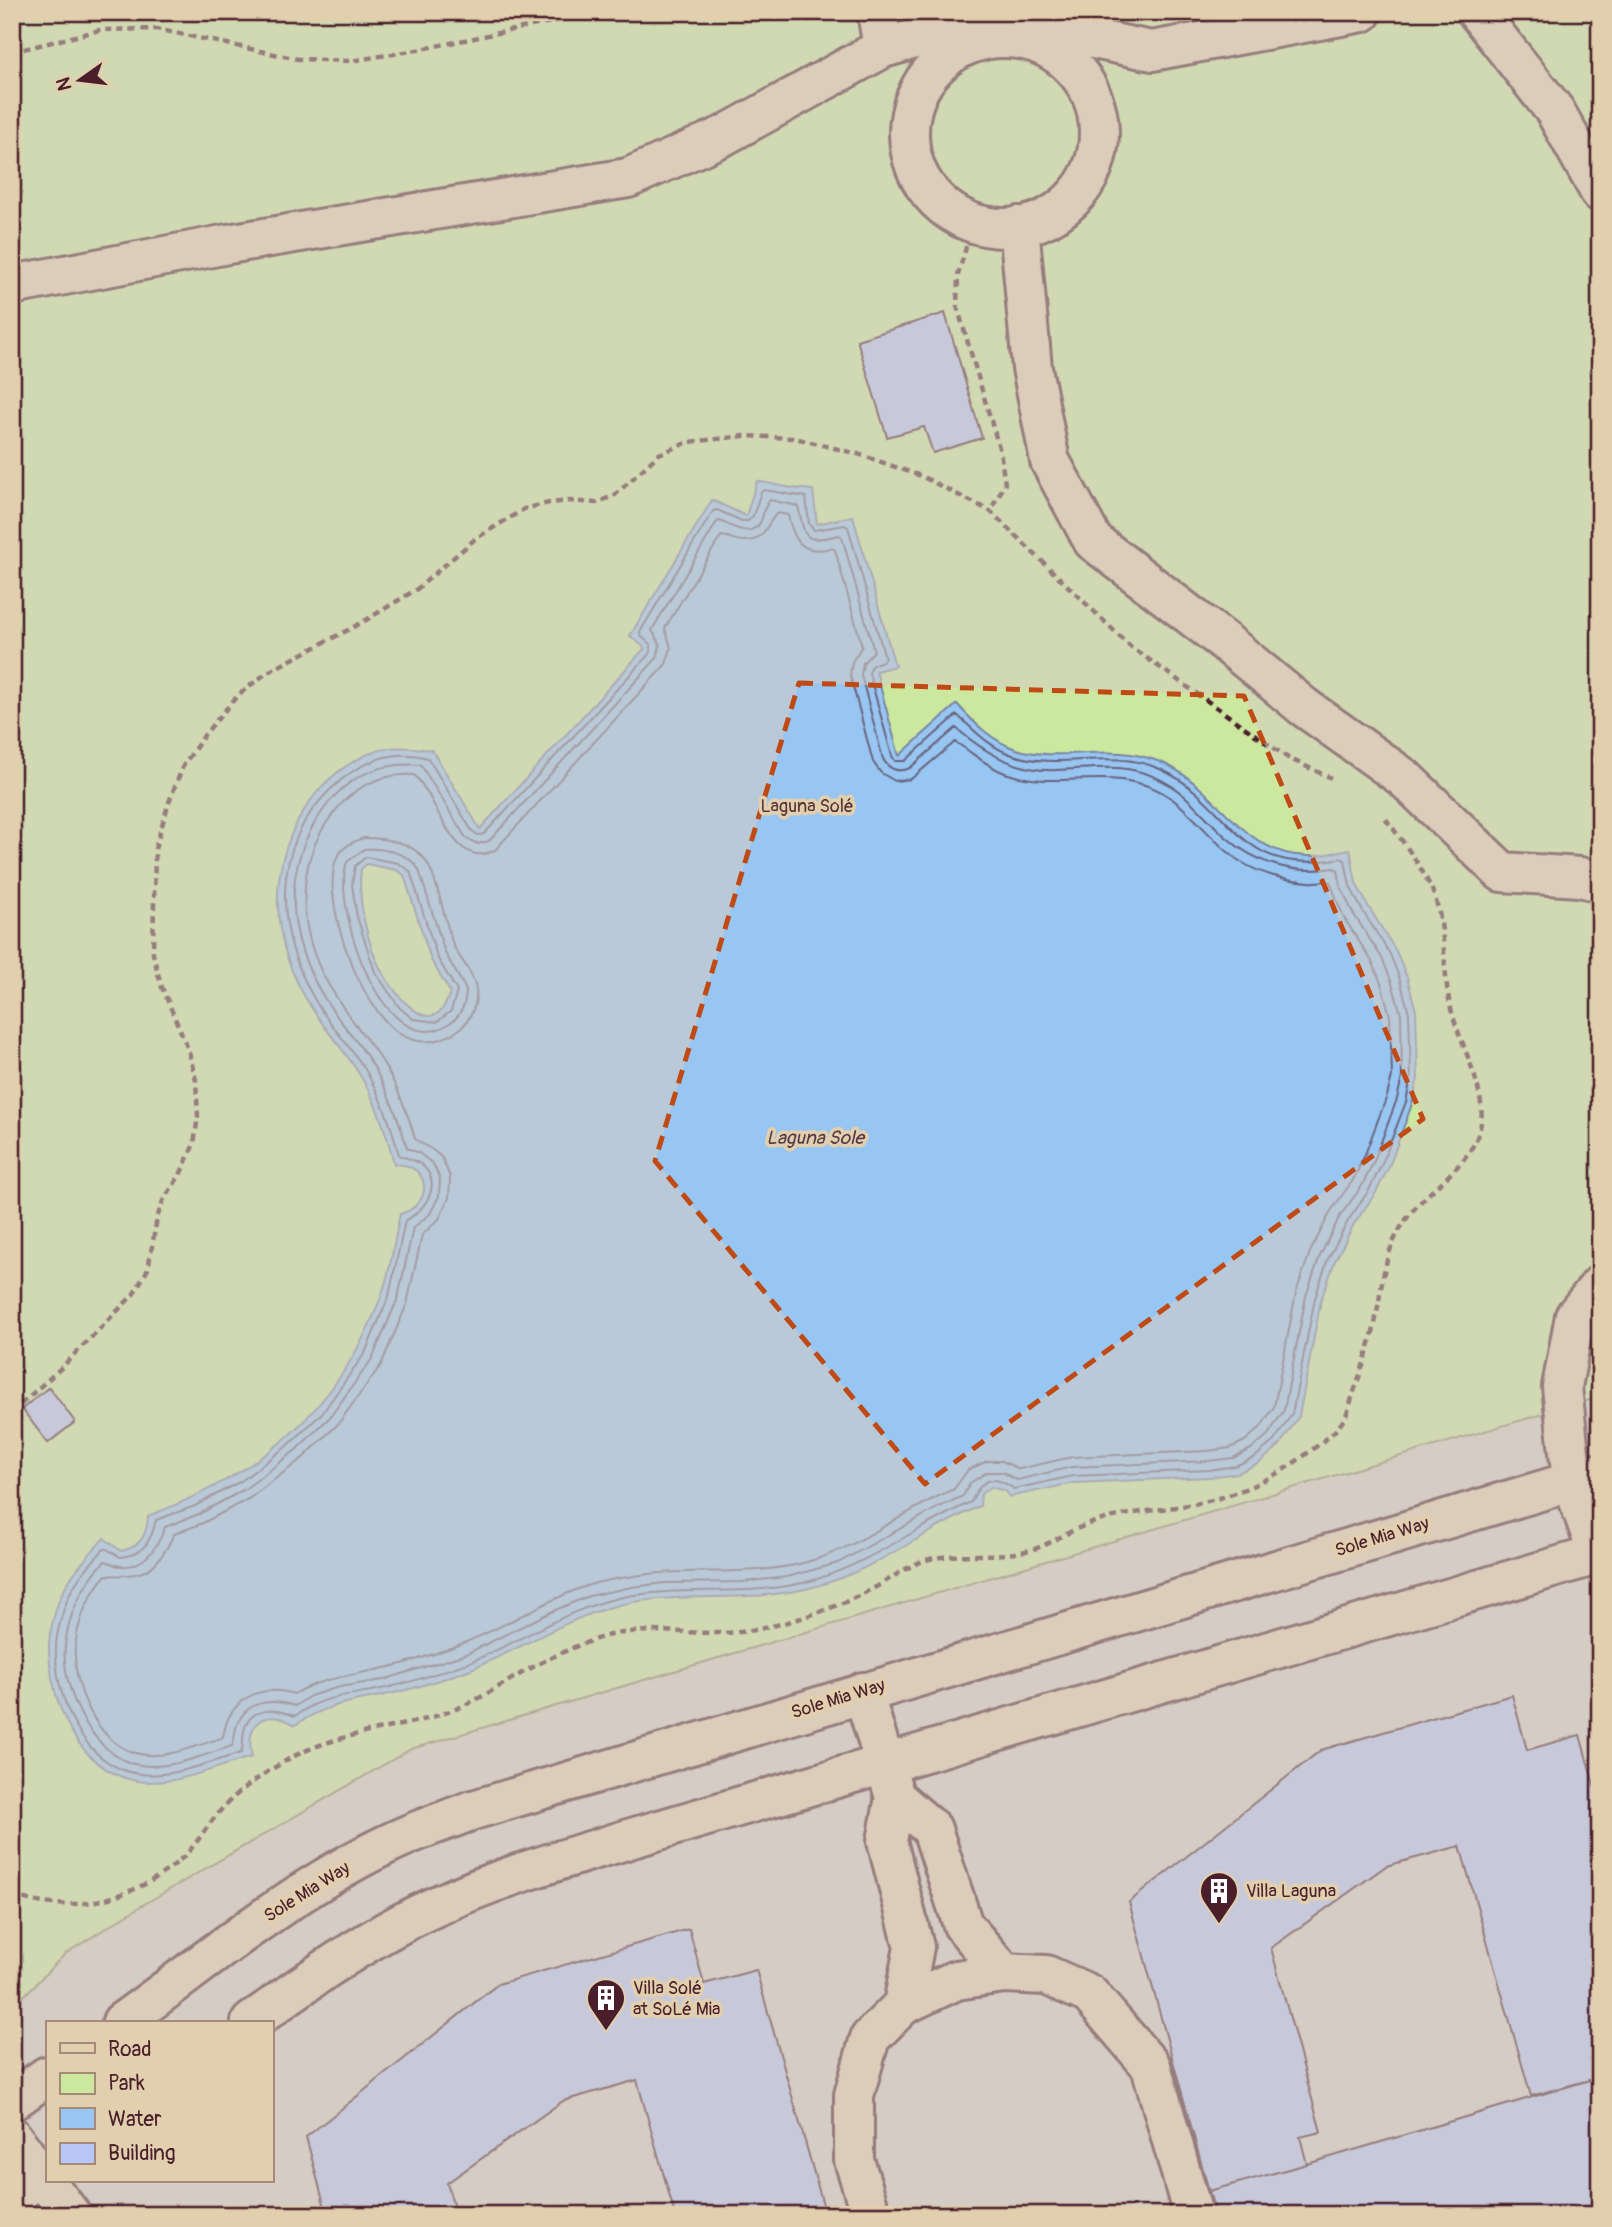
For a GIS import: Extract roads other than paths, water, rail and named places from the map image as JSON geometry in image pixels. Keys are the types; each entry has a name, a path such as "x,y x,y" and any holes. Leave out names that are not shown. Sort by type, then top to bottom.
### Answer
{"street":[{"path":"1478,12 1555,111 1600,192"},
{"path":"12,285 228,244 628,178 723,136 880,30 938,46 999,37 1028,40 1055,51 1076,70 1092,95 1100,123 1098,152 1088,180 1070,202 1046,219 1019,226 995,228 973,223 947,209 927,188 914,162 909,133 914,105 938,46 990,18 1152,51 1356,13"},
{"path":"1092,95 1140,48"},
{"path":"1019,226 1032,368 1050,461 1093,541 1224,641 1304,707 1404,778 1502,872 1580,877 1600,882"},
{"path":"252,2021 367,1943 439,1905 487,1885 632,1838 890,1780 1599,1556 1586,1477 1562,1387 1575,1316 1600,1285"},
{"name":"Sole Mia Way","path":"122,2021 269,1914 330,1876 395,1841 470,1811 1586,1477"},
{"path":"863,1692 890,1780 887,1841 914,1947 902,2005"},
{"path":"890,1780 932,1829 963,1925 1004,1973"},
{"path":"871,2215 854,2160 854,2095 870,2038 902,2005 956,1980 1004,1973 1046,1975 1089,1994 1151,2066 1193,2215"},
{"path":"12,2101 46,2077"},
{"path":"12,2137 33,2181 71,2215"}],"water":[{"name":"Laguna Sole","path":"757,481 813,490 817,524 853,516 895,666 876,671 899,756 957,704 991,736 1016,749 1052,754 1125,753 1163,763 1183,774 1250,834 1268,846 1289,854 1313,856 1350,849 1356,883 1396,951 1407,977 1416,1011 1418,1078 1412,1104 1389,1167 1335,1261 1321,1300 1299,1416 1279,1446 1259,1463 1238,1473 1210,1477 1073,1483 1010,1497 1005,1491 991,1487 981,1494 980,1506 856,1572 835,1580 768,1595 656,1599 611,1607 570,1622 492,1660 440,1680 396,1693 338,1705 295,1725 274,1717 266,1718 254,1727 251,1735 252,1757 171,1780 154,1782 122,1777 90,1756 68,1725 60,1707 54,1688 49,1644 53,1620 62,1594 78,1568 104,1538 121,1551 134,1547 142,1539 148,1516 226,1480 260,1459 318,1406 342,1374 363,1338 381,1297 400,1214 411,1209 423,1194 422,1177 407,1166 394,1164 380,1118 366,1085 313,1010 298,984 288,958 278,904 279,877 285,851 296,825 311,800 335,774 367,755 400,747 432,750 480,829 645,648 630,636 712,500 746,516","holes":["367,864 396,870 404,875 431,960 450,992 443,1008 435,1015 415,1011 396,992 381,970 367,934 360,894 361,869"]}],"place":[{"name":"Villa Laguna","path":"1219,1925"},
{"name":"Villa Solé at SoLé Mia","path":"606,2032"}],"park label":[{"name":"Laguna Solé","path":"807,806"}]}
